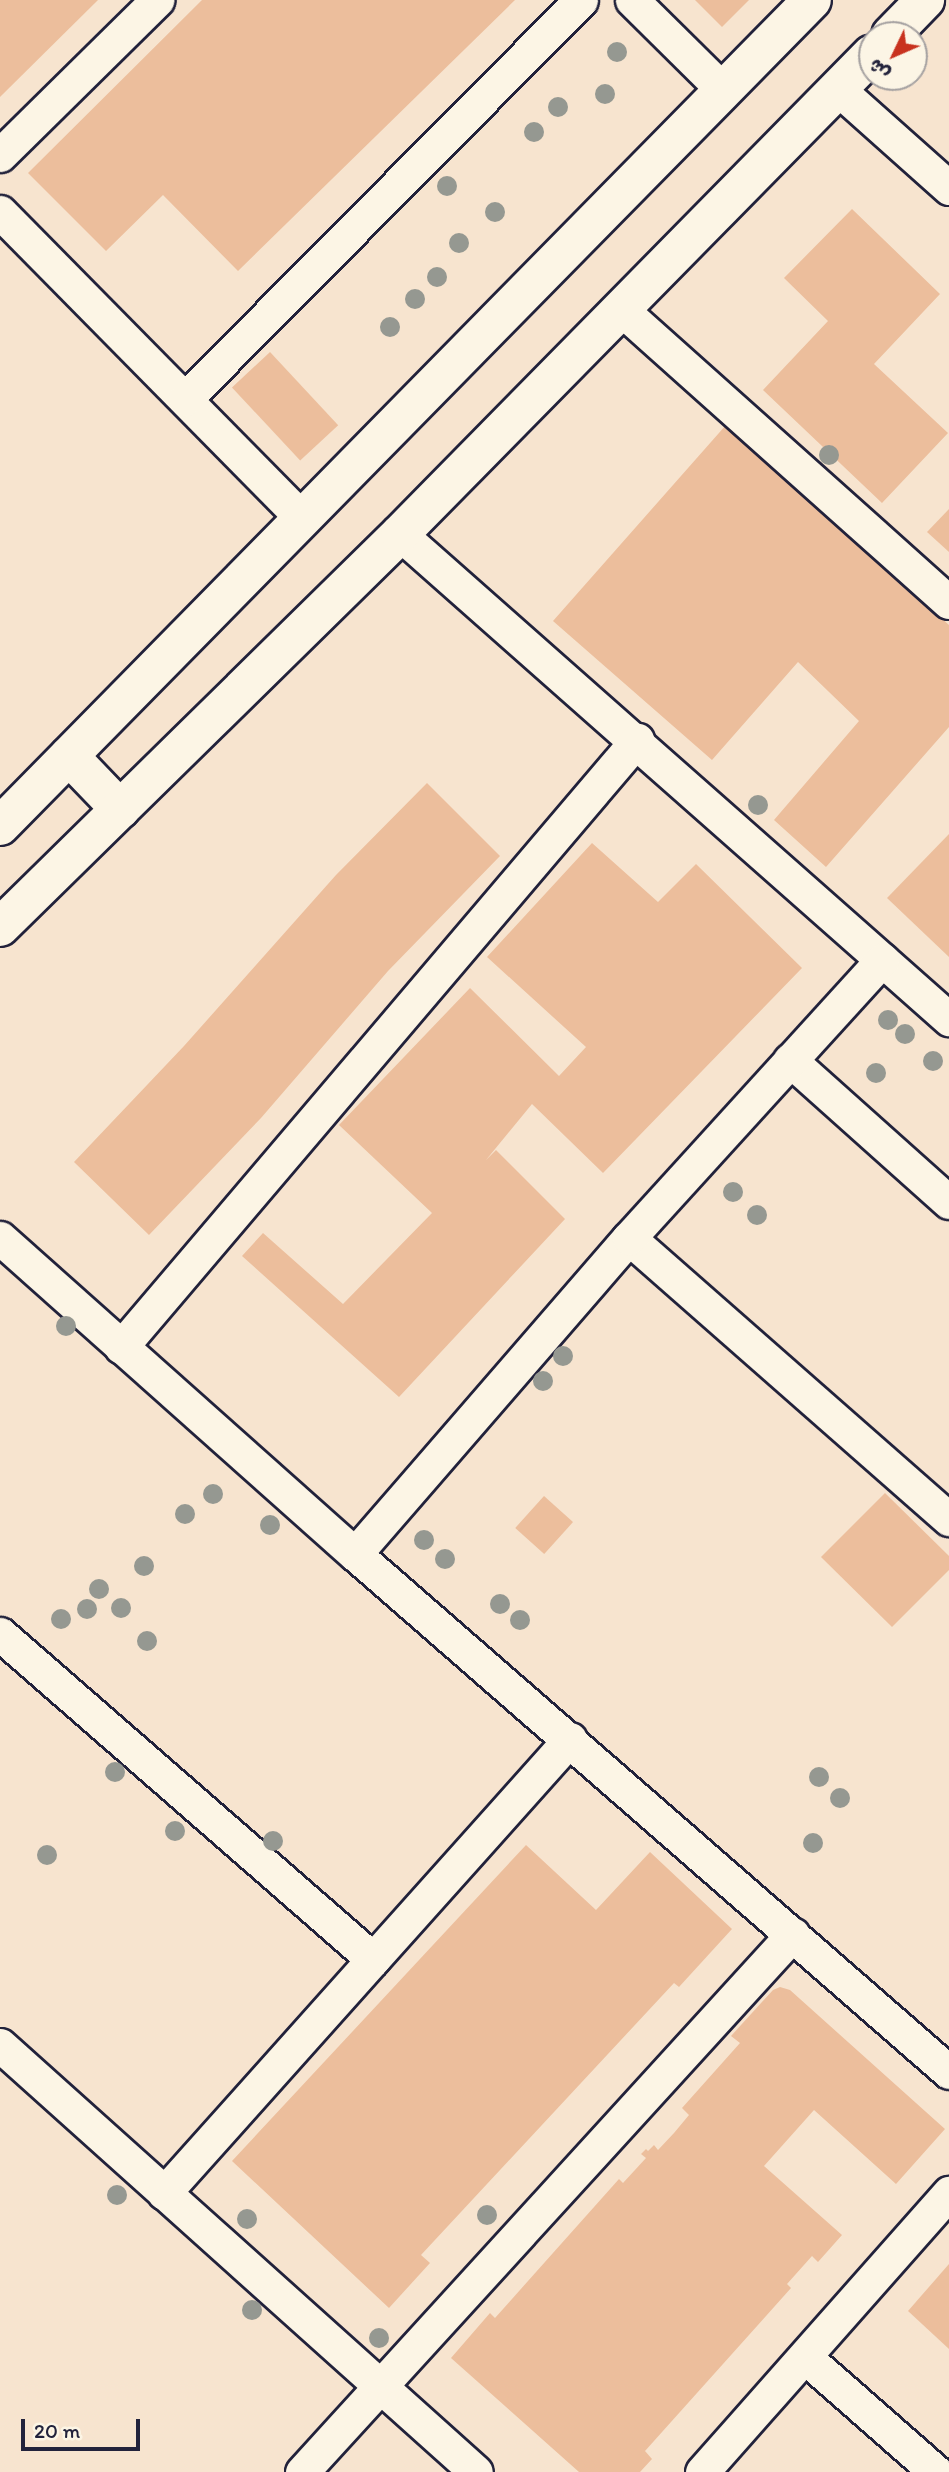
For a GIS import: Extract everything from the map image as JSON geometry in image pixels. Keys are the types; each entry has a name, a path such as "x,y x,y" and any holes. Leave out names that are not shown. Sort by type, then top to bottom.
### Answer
{"street":[{"path":"0,155 157,0"},
{"path":"185,399 581,0"},
{"path":"632,0 723,92"},
{"path":"0,826 812,0"},
{"path":"905,21 925,0"},
{"path":"0,927 400,534 858,68"},
{"path":"838,89 946,179"},
{"path":"0,212 302,519"},
{"path":"622,310 949,602"},
{"path":"400,534 637,740 949,1019"},
{"path":"121,1347 637,740"},
{"path":"69,756 120,809"},
{"path":"355,1554 629,1238 882,960"},
{"path":"790,1060 949,1202"},
{"path":"0,1238 355,1554 949,2072"},
{"path":"629,1238 949,1519"},
{"path":"0,1634 373,1959"},
{"path":"164,2193 570,1739"},
{"path":"302,2472 793,1934"},
{"path":"0,2045 476,2472"},
{"path":"702,2472 949,2193"},
{"path":"805,2357 936,2472"}],"building":[{"path":"0,0 98,0 0,97"},
{"path":"202,0 515,0 238,271 163,195 106,251 28,173"},
{"path":"695,0 749,0 722,27"},
{"path":"852,209 940,294 874,364 948,433 882,503 763,390 828,321 784,278"},
{"path":"270,352 338,425 300,461 232,387"},
{"path":"726,425 949,625 949,727 826,867 774,820 859,721 798,662 712,760 553,621"},
{"path":"949,509 949,552 927,532"},
{"path":"427,783 500,856 388,971 261,1118 149,1235 74,1162 184,1046 336,875"},
{"path":"949,834 949,957 887,898"},
{"path":"592,843 658,902 696,864 802,968 603,1173 532,1104 486,1160 496,1150 565,1219 399,1397 242,1256 263,1233 343,1304 432,1213 339,1125 470,988 559,1076 586,1047 487,957"},
{"path":"885,1493 949,1556 949,1570 892,1627 821,1557"},
{"path":"544,1496 573,1522 544,1554 515,1528"},
{"path":"526,1845 596,1910 650,1852 732,1929 679,1987 674,1983 421,2255 430,2263 389,2308 232,2161"},
{"path":"780,1987 790,1990 945,2129 896,2184 814,2110 764,2166 842,2235 818,2262 812,2256 787,2284 791,2288 645,2451 652,2459 640,2472 579,2472 451,2358 490,2313 495,2318 619,2179 623,2183 646,2158 641,2154 654,2145 658,2150 674,2133 689,2115 682,2108 740,2043 731,2036 773,1990"},
{"path":"949,2264 949,2349 908,2311"}]}
